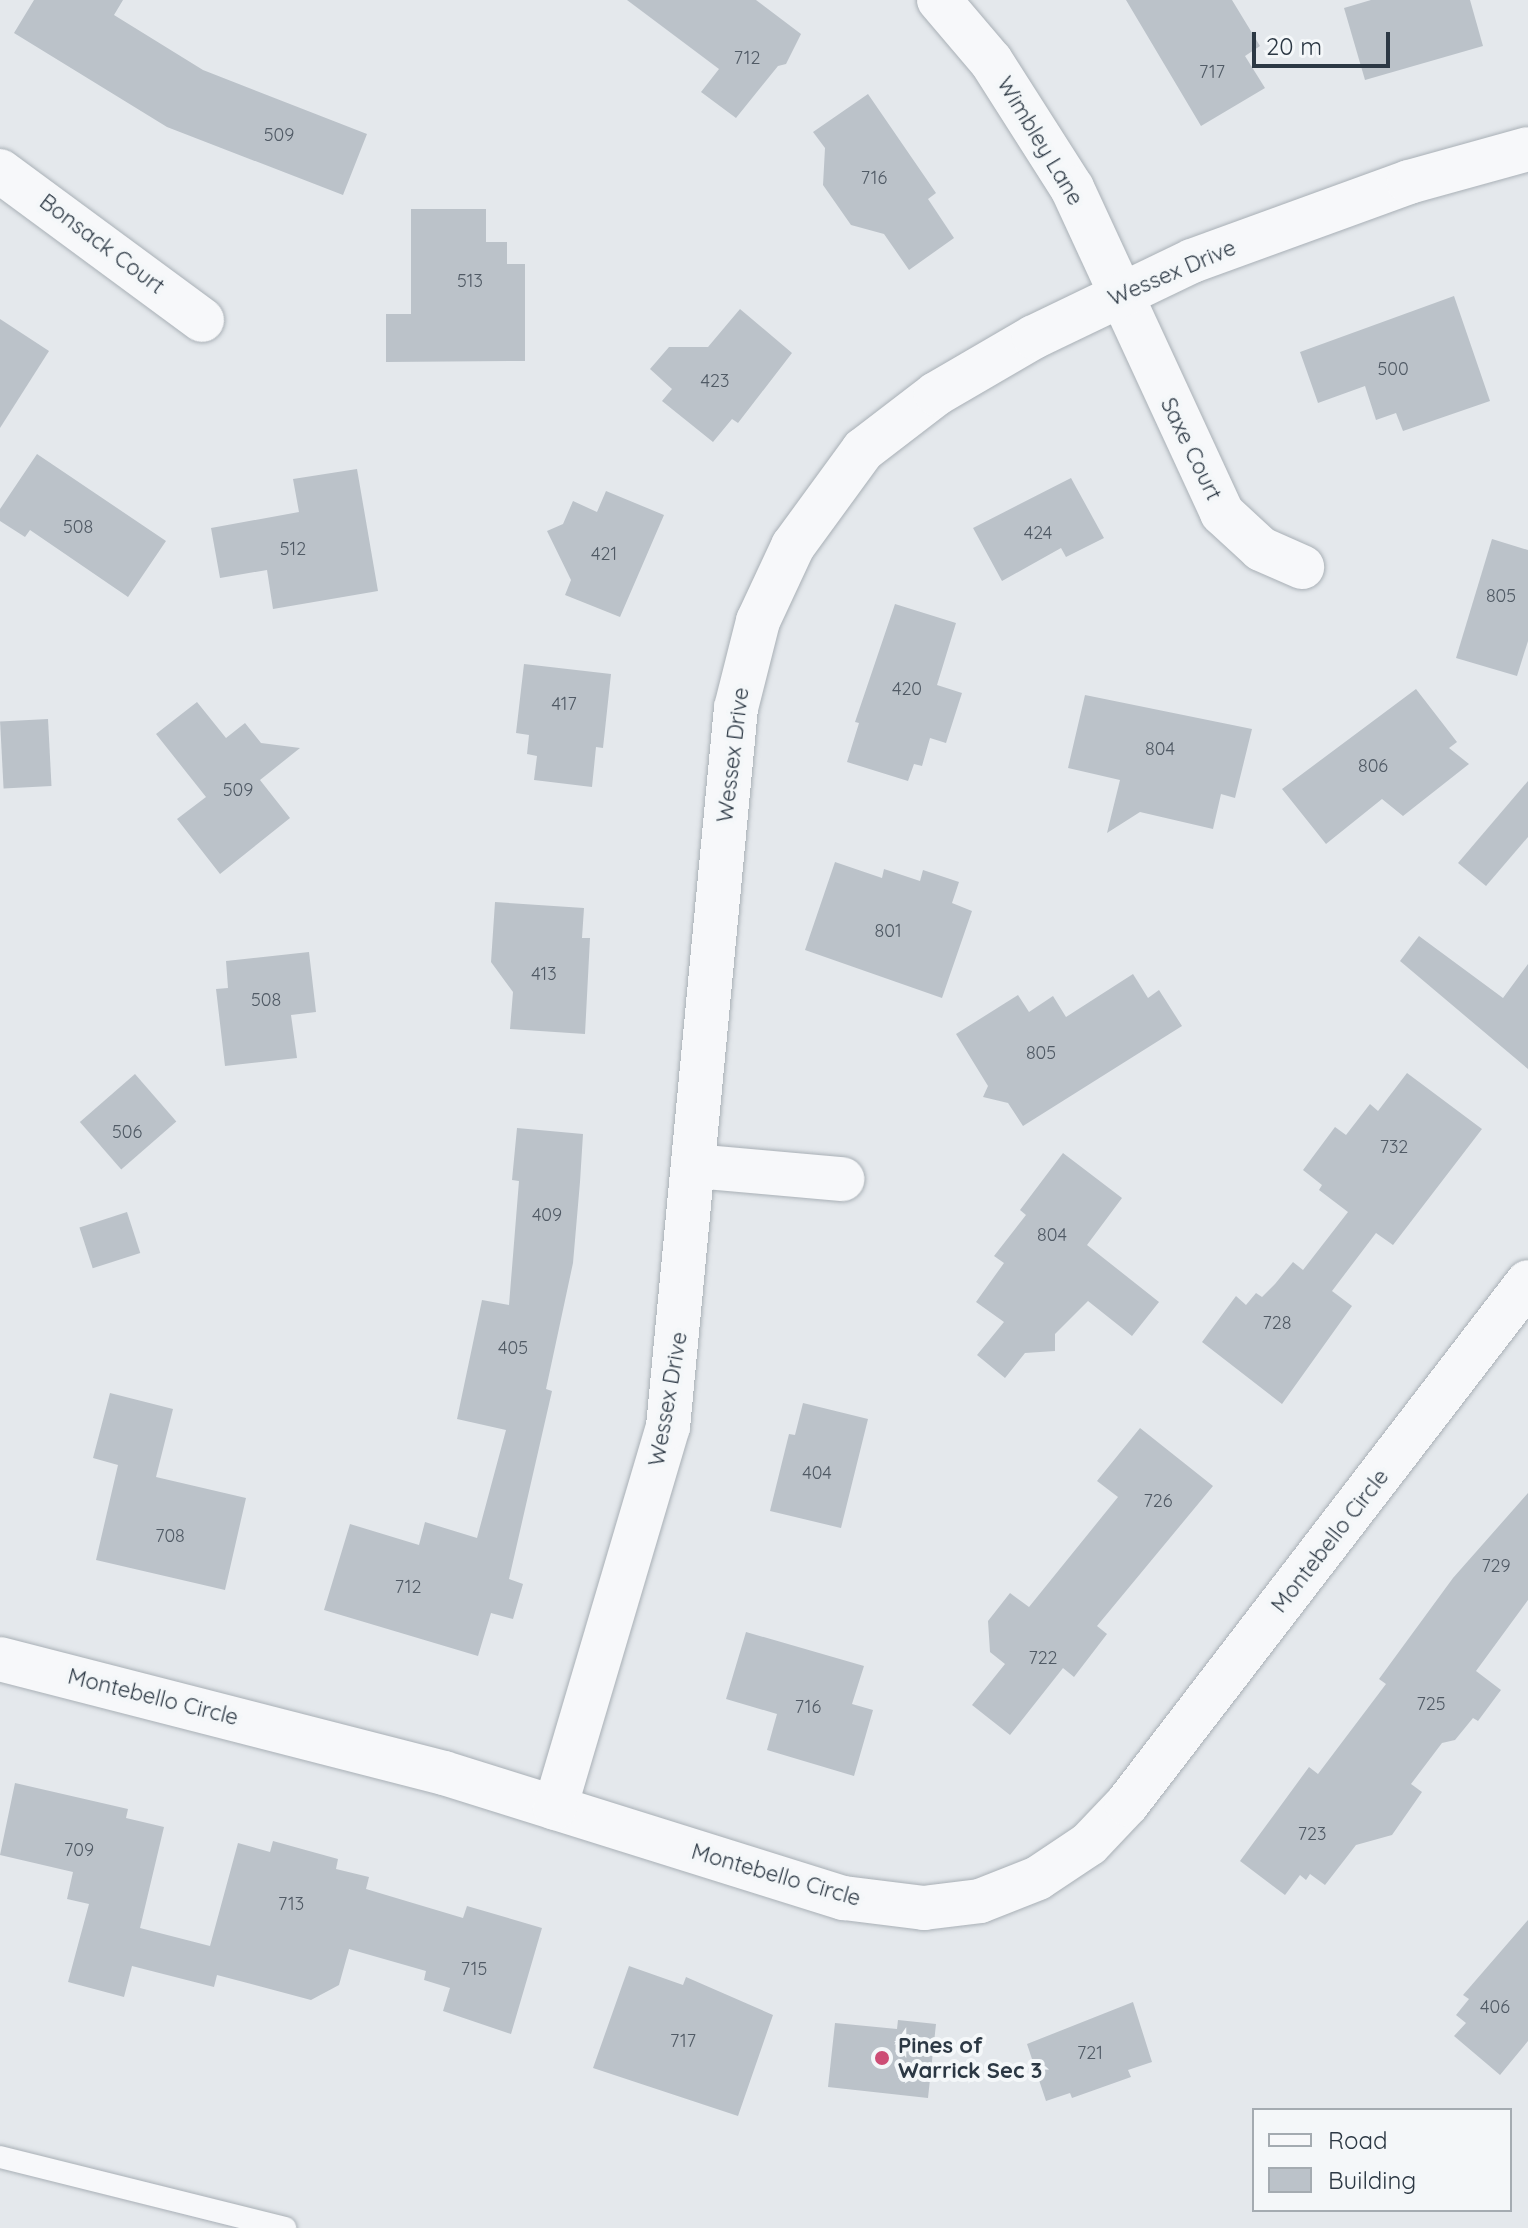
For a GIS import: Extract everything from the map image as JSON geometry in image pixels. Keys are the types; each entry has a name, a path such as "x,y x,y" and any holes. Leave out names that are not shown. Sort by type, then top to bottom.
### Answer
{"street":[{"name":"Wimbley Lane","path":"939,0 991,61 1052,153 1118,295"},
{"name":"Wessex Drive","path":"555,1808 668,1427 736,708 758,621 776,579 835,483 897,421 1034,337 1192,261 1409,182 1528,149"},
{"name":"Bonsack Court","path":"0,171 202,320"},
{"name":"Saxe Court","path":"1118,295 1222,513 1261,549 1302,567"},
{"path":"695,1166 842,1179"},
{"name":"Montebello Circle","path":"0,1659 444,1773 871,1903 924,1908 980,1901 1038,1878 1089,1844 1127,1804 1528,1282"}],"lane":[{"path":"0,2157 285,2228"}],"building":[{"path":"34,0 123,0 114,15 203,70 367,134 343,195 167,127 14,33"},
{"path":"627,0 756,0 801,34 786,64 778,66 736,118 701,92 719,69"},
{"path":"1126,0 1232,0 1260,46 1245,56 1265,88 1201,126"},
{"path":"1371,0 1470,0 1483,46 1365,80 1344,8"},
{"path":"868,94 936,193 928,199 954,238 909,270 884,234 851,225 823,185 825,148 813,132"},
{"path":"411,209 486,209 486,242 507,242 507,264 525,264 525,361 386,362 386,314 411,314"},
{"path":"1454,296 1490,401 1403,431 1396,413 1376,420 1365,386 1318,403 1300,352"},
{"path":"740,309 792,353 738,423 732,419 713,442 662,401 672,389 650,369 669,347 708,347"},
{"path":"0,319 49,351 0,428"},
{"path":"37,454 166,541 128,597 30,530 25,537 0,521 0,509"},
{"path":"357,469 378,591 273,609 267,570 220,578 211,528 299,512 293,479"},
{"path":"1071,478 1104,538 1066,557 1061,548 1002,581 973,528"},
{"path":"606,491 664,515 620,617 565,595 571,580 547,531 563,524 573,501 597,512"},
{"path":"1492,539 1528,550 1528,641 1517,676 1456,658"},
{"path":"895,604 956,623 937,685 962,693 946,743 930,738 922,766 914,764 908,781 847,762 859,723 855,722"},
{"path":"524,664 611,674 603,748 596,747 592,787 534,780 537,756 527,754 529,735 516,733"},
{"path":"1416,689 1457,742 1449,748 1469,764 1403,816 1382,799 1326,844 1282,789"},
{"path":"1085,695 1252,729 1235,798 1221,794 1213,829 1140,812 1107,833 1120,780 1068,768"},
{"path":"197,702 226,738 245,723 261,743 300,748 260,780 290,818 220,874 177,819 206,797 156,734"},
{"path":"48,719 52,786 4,788 0,722"},
{"path":"1528,781 1528,837 1486,886 1458,863"},
{"path":"835,862 882,878 884,869 920,881 923,870 959,882 952,903 972,911 942,998 805,950"},
{"path":"495,902 584,908 582,938 590,938 585,1034 510,1029 513,992 491,962"},
{"path":"1419,936 1503,998 1528,964 1528,1069 1400,961"},
{"path":"309,952 316,1012 291,1015 297,1058 225,1066 216,989 228,988 226,961"},
{"path":"1133,974 1148,998 1159,990 1182,1026 1023,1126 1008,1103 983,1097 988,1086 956,1034 1018,995 1029,1012 1053,996 1066,1017"},
{"path":"1407,1073 1482,1129 1393,1245 1376,1233 1332,1291 1352,1306 1282,1404 1202,1342 1236,1296 1246,1305 1256,1293 1262,1297 1293,1262 1303,1270 1348,1212 1319,1190 1322,1185 1303,1170 1335,1127 1346,1135 1370,1104 1378,1111"},
{"path":"135,1074 176,1122 121,1169 80,1122"},
{"path":"517,1128 583,1134 580,1182 573,1263 546,1389 552,1391 509,1579 523,1584 513,1619 491,1613 478,1656 324,1610 350,1524 419,1545 425,1522 477,1538 506,1430 457,1419 482,1300 509,1305 519,1181 512,1180"},
{"path":"1063,1153 1122,1198 1087,1245 1159,1302 1132,1336 1088,1301 1055,1334 1055,1351 1025,1353 1005,1378 977,1355 1004,1322 976,1302 1004,1263 994,1256 1026,1215 1020,1210"},
{"path":"127,1212 140,1253 93,1268 79,1227"},
{"path":"110,1393 173,1409 156,1477 246,1498 225,1590 96,1560 118,1465 93,1458"},
{"path":"803,1403 868,1419 841,1528 770,1511 789,1434 795,1435"},
{"path":"1140,1428 1213,1486 1097,1626 1107,1634 1074,1677 1063,1668 1010,1735 972,1705 1005,1664 990,1652 988,1621 1010,1593 1029,1607 1118,1497 1097,1481"},
{"path":"1528,1493 1528,1600 1476,1671 1501,1690 1478,1721 1473,1718 1455,1740 1442,1743 1411,1784 1422,1792 1392,1835 1356,1845 1325,1885 1310,1874 1306,1880 1300,1875 1285,1895 1240,1861 1309,1767 1318,1774 1386,1684 1379,1679 1453,1578"},
{"path":"746,1632 864,1666 852,1704 873,1710 854,1776 767,1750 777,1714 726,1699"},
{"path":"15,1783 128,1809 126,1818 164,1827 140,1928 210,1946 238,1843 270,1852 273,1841 338,1859 336,1869 369,1877 366,1889 463,1918 467,1906 542,1928 511,2034 443,2011 450,1988 424,1980 426,1971 349,1949 339,1985 311,2000 217,1975 214,1987 132,1966 124,1997 68,1982 89,1904 67,1899 73,1872 0,1855"},
{"path":"1528,1920 1528,2041 1500,2075 1454,2036 1466,2023 1456,2015 1469,1999 1463,1995"},
{"path":"629,1966 683,1985 686,1977 773,2015 738,2116 593,2068"},
{"path":"1133,2002 1152,2062 1128,2070 1131,2077 1072,2098 1070,2093 1046,2101 1027,2044"},
{"name":"Pines of Warrick Sec 3","path":"898,2020 936,2024 928,2098 828,2087 835,2023 897,2029"}],"place":[{"name":"Pines of Warrick Sec 3","path":"882,2058"}]}
